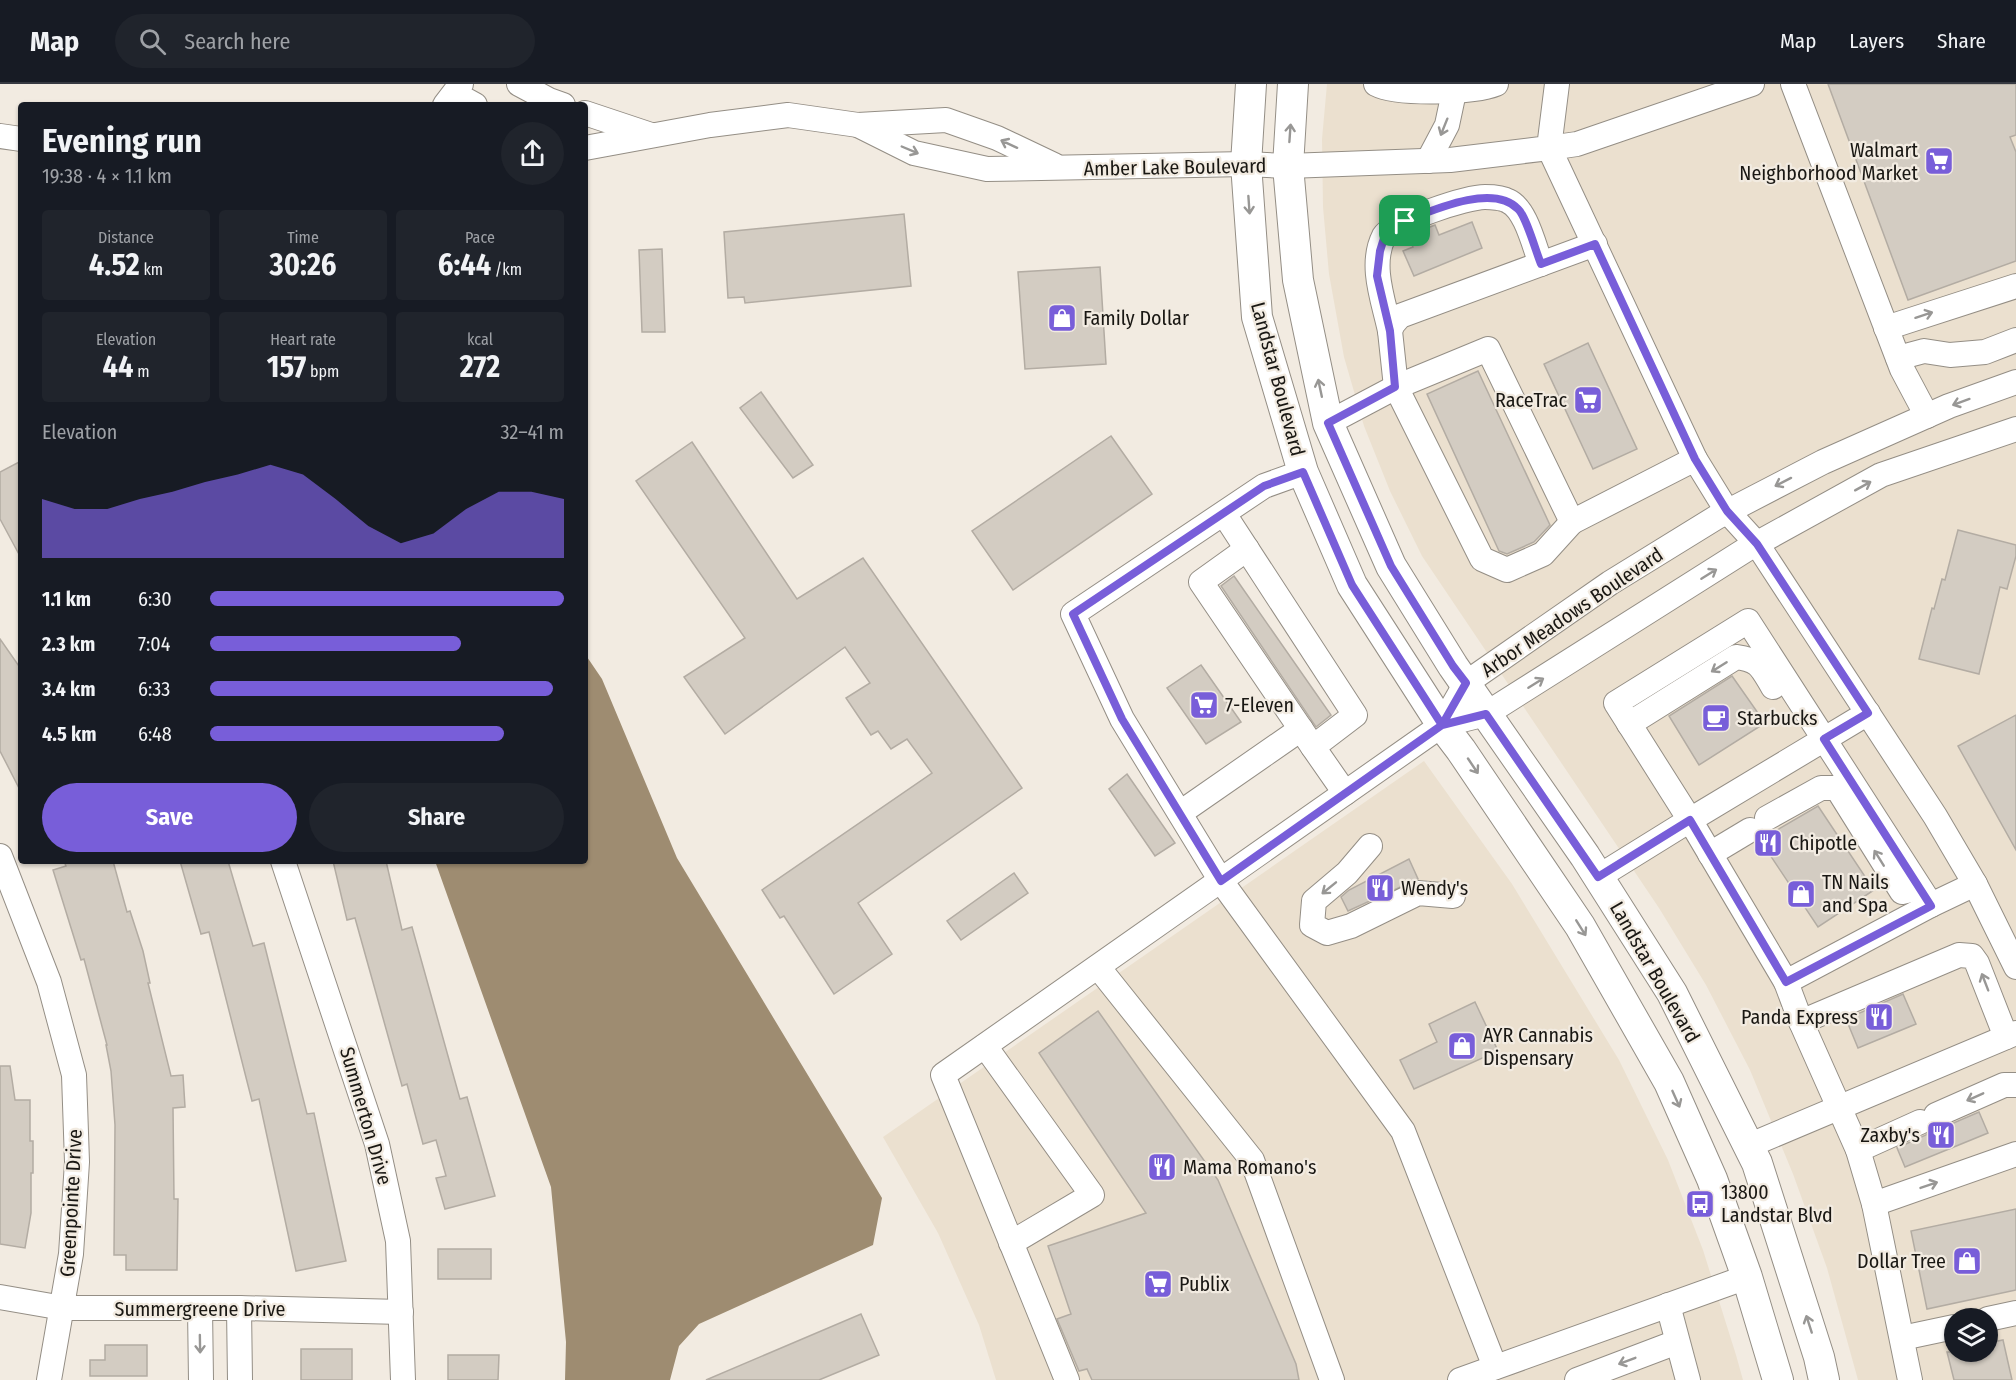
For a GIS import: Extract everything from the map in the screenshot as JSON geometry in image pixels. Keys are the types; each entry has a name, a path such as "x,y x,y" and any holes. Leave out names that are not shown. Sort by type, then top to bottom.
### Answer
{"main road":[{"name":"Landstar Boulevard","path":"1251,84 1245,164 1257,317 1303,472 1352,585 1442,725 1580,926 1669,1082 1712,1179 1747,1277 1778,1380"},
{"name":"Landstar Boulevard","path":"1293,84 1288,166 1298,280 1328,423 1391,566 1453,666 1598,877 1672,993 1757,1163 1819,1357 1824,1380"}],"street":[{"path":"519,84 551,102"},
{"path":"1377,84 1396,89 1454,92 1484,89 1496,84"},
{"path":"1557,84 1550,148 1695,459 1727,511 1757,544 1935,816 1975,884 2016,968"},
{"name":"Amber Lake Boulevard","path":"858,125 915,153 987,169 1245,164 1288,166 1450,160 1576,144 1752,84"},
{"path":"1793,84 1898,358 1927,416"},
{"path":"1428,161 1447,125 1454,92"},
{"name":"Amber Lake Boulevard","path":"588,113 651,135"},
{"name":"Amber Lake Boulevard","path":"588,147 651,135 788,115 858,125 945,120 997,138 1062,169"},
{"path":"0,135 18,138"},
{"path":"1541,264 1520,210 1507,200 1484,196 1405,221 1385,235 1380,251 1377,276 1390,331 1395,387 1482,559 1507,570 1543,554 1572,522 1695,459"},
{"path":"1390,331 1400,316 1595,244"},
{"path":"1886,328 2016,286"},
{"path":"1898,358 1924,351 1950,355 1985,352 2016,340"},
{"path":"1328,423 1395,387 1488,349 1572,522"},
{"name":"Arbor Meadows Boulevard","path":"1442,725 1466,683 1610,583 1727,511 1823,462 1927,416 2016,382"},
{"name":"Arbor Meadows Boulevard","path":"1442,725 1486,714 1757,544 1881,475 2016,429"},
{"path":"1303,472 1264,486 1073,614 1122,719 1221,881 1403,1131 1477,1375 1747,1277"},
{"path":"1180,813 1307,738 1355,716 1224,514"},
{"path":"1247,549 1201,582 1345,793"},
{"path":"1818,743 1748,621 1616,703 1690,820 1786,982 1801,1022 1858,1150 1874,1204 1910,1380"},
{"path":"1629,724 1736,657 1751,659 1760,667 1818,743 1925,897"},
{"path":"1598,877 1868,713"},
{"path":"1067,1380 943,1075 1442,725"},
{"path":"1710,854 1821,788 1837,788 1902,892 1925,897"},
{"path":"1370,846 1347,873 1314,901 1312,925 1327,933 1351,926 1418,893 1453,896"},
{"name":"Greenpointe Drive","path":"0,856 49,982 74,1075 77,1162 71,1254 49,1380"},
{"name":"Summerton Drive","path":"284,864 377,1144 398,1241 403,1380"},
{"path":"1786,982 1925,897 1975,884"},
{"path":"1748,1146 2011,1035 1977,963 1972,956 1968,955 1959,955 1801,1022"},
{"path":"1098,967 1252,1160 1332,1380"},
{"path":"985,1046 1092,1195 1011,1243"},
{"path":"1858,1150 2004,1085 2016,1085"},
{"path":"1874,1204 2013,1152"},
{"name":"Summergreene Drive","path":"0,1297 63,1308 239,1308 401,1312"},
{"path":"1668,1305 1688,1380"},
{"path":"200,1308 201,1380"},
{"path":"239,1308 240,1380"},
{"path":"1998,1317 2016,1313"},
{"path":"1902,1338 1944,1329"},
{"path":"1577,1380 1677,1342"}],"shaded area":[{"path":"1327,84 2016,84 2016,1380 1858,1380 1827,1268 1793,1174 1750,1070 1706,985 1659,908 1422,556 1390,491 1364,426 1344,357 1329,274 1323,207 1322,139"},
{"path":"588,658 602,679 677,858 882,1198 873,1245 699,1324 679,1346 670,1380 565,1380 566,1342 551,1187 436,864 588,864"},
{"path":"1424,761 1512,884 1619,1060 1668,1160 1703,1250 1743,1380 996,1380 979,1325 938,1233 883,1137"}],"building":[{"path":"1828,84 2016,84 2016,135 2010,137 2016,152 2016,261 1908,300"},
{"path":"904,214 911,286 745,303 744,297 728,298 724,232"},
{"path":"1472,222 1482,248 1414,276 1403,251 1413,247 1411,242 1418,239 1415,233 1435,225 1439,235"},
{"path":"662,249 665,332 642,332 639,250"},
{"name":"Family Dollar","path":"1100,267 1106,364 1025,369 1018,272"},
{"path":"1588,343 1637,449 1593,469 1544,364"},
{"path":"1478,371 1550,525 1534,542 1507,554 1499,551 1427,394"},
{"path":"761,392 813,465 793,478 740,408"},
{"path":"1111,436 1152,494 1013,590 972,531"},
{"path":"692,442 797,599 863,558 1022,788 858,903 892,954 834,994 784,916 780,918 762,890 932,773 907,739 891,749 878,731 871,735 846,698 870,683 845,647 725,734 684,677 745,638 636,481"},
{"path":"18,463 18,552 0,519 0,472"},
{"path":"1958,530 2016,545 2016,556 2007,589 2000,587 1979,674 1919,659 1932,608 1934,609 1942,579 1945,580"},
{"name":"7-Eleven","path":"1234,576 1331,715 1316,727 1221,586"},
{"path":"0,639 18,665 18,786 0,751"},
{"name":"7-Eleven","path":"1201,665 1241,722 1206,744 1167,688"},
{"name":"Starbucks","path":"1732,676 1765,723 1699,765 1669,716"},
{"path":"2016,715 2016,850 1958,746"},
{"path":"1127,774 1175,843 1155,856 1109,789"},
{"path":"1818,806 1874,890 1818,927 1760,840"},
{"name":"Wendy's","path":"1409,859 1418,879 1348,911 1341,897 1349,890"},
{"path":"65,864 114,864 127,912 130,911 143,951 150,983 148,983 171,1076 183,1075 185,1107 173,1108 174,1199 178,1199 177,1270 126,1270 126,1255 114,1255 115,1125 111,1071 107,1045 84,959 81,960 53,870 66,866"},
{"path":"181,864 229,864 253,946 264,943 307,1114 314,1113 346,1261 296,1271 259,1099 252,1101 209,932 201,934"},
{"path":"334,864 387,864 402,930 412,927 460,1099 467,1097 495,1196 445,1209 436,1178 446,1176 436,1140 423,1144 407,1084 402,1086 355,918 347,920"},
{"path":"1014,873 1028,893 961,940 947,921"},
{"name":"Panda Express","path":"1903,994 1916,1024 1858,1048 1846,1019"},
{"name":"AYR Cannabis Dispensary","path":"1475,1002 1498,1051 1414,1089 1400,1060 1437,1042 1429,1024"},
{"path":"1098,1011 1218,1180 1296,1364 1299,1380 1092,1380 1087,1369 1079,1371 1057,1319 1071,1314 1048,1246 1146,1213 1039,1053"},
{"path":"0,1066 10,1066 15,1100 30,1100 33,1173 31,1173 31,1213 25,1248 0,1244"},
{"name":"Zaxby's","path":"1979,1112 1988,1133 1905,1167 1897,1148 1926,1135 1932,1128 1942,1128"},
{"name":"Dollar Tree","path":"2016,1209 2016,1290 1927,1309 1911,1231"},
{"path":"438,1249 491,1249 491,1279 438,1279"},
{"path":"861,1314 879,1355 819,1380 706,1380"},
{"path":"2003,1340 2012,1380 1954,1380 1950,1362 1998,1362 1998,1341"},
{"path":"105,1345 147,1345 147,1376 90,1376 90,1360 105,1360"},
{"path":"301,1349 352,1349 352,1380 301,1380"},
{"path":"448,1355 499,1355 498,1380 448,1380"}],"place":[{"name":"Walmart Neighborhood Market","path":"1939,161"},
{"name":"Family Dollar","path":"1062,318"},
{"name":"RaceTrac","path":"1588,400"},
{"name":"7-Eleven","path":"1204,705"},
{"name":"Starbucks","path":"1716,718"},
{"name":"Chipotle","path":"1768,843"},
{"name":"Wendy's","path":"1380,888"},
{"name":"TN Nails and Spa","path":"1801,894"},
{"name":"Panda Express","path":"1879,1017"},
{"name":"AYR Cannabis Dispensary","path":"1462,1046"},
{"name":"Zaxby's","path":"1941,1135"},
{"name":"Mama Romano's","path":"1162,1167"},
{"name":"13800 Landstar Blvd","path":"1700,1204"},
{"name":"Dollar Tree","path":"1967,1261"},
{"name":"Publix","path":"1158,1284"}],"route":[{"path":"1405,221 1385,235 1380,251 1377,276 1390,331 1395,387 1328,423 1391,566 1466,683 1442,725 1221,881 1122,719 1073,614 1264,486 1303,472 1352,585 1442,725 1486,714 1598,877 1690,820 1786,982 1931,906 1824,739 1868,713 1757,544 1727,511 1695,459 1595,244 1541,264 1520,210 1507,200 1484,196 1405,221"}]}
